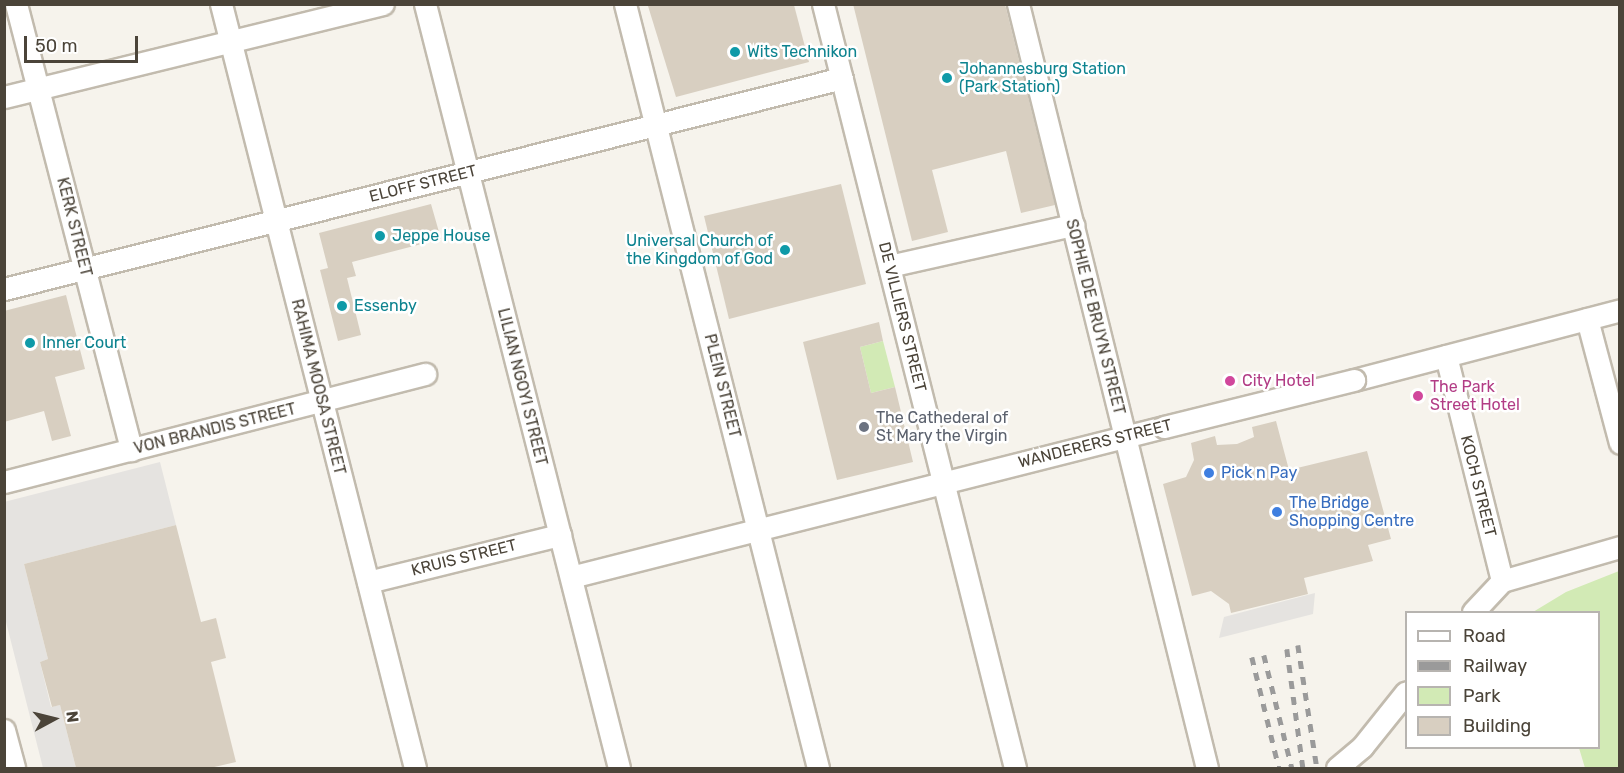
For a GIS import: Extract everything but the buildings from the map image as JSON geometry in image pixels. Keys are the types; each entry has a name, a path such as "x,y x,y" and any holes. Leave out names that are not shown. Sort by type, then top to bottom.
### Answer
{"street":[{"name":"KERK STREET","path":"16,4 131,450"},
{"name":"RAHIMA MOOSA STREET","path":"222,4 415,768"},
{"path":"4,97 383,4"},
{"name":"LILIAN NGOYI STREET","path":"425,4 619,768"},
{"name":"PLEIN STREET","path":"625,4 818,768"},
{"name":"DE VILLIERS STREET","path":"823,4 1015,768"},
{"name":"SOPHIE DE BRUYN STREET","path":"1018,4 1207,768"},
{"name":"ELOFF STREET","path":"4,289 842,78"},
{"path":"889,266 1073,225"},
{"name":"WANDERERS STREET","path":"571,577 1124,436 1354,380 1620,310"},
{"path":"1587,319 1620,443"},
{"name":"KOCH STREET","path":"1446,356 1502,581"},
{"name":"VON BRANDIS STREET","path":"4,482 322,403 425,374"},
{"name":"KRUIS STREET","path":"368,582 560,535"},
{"path":"1474,611 1502,581 1620,547"},
{"path":"1338,768 1362,747 1405,694"},
{"path":"4,730 14,768"}],"green space":[{"path":"883,341 895,387 871,393 860,347"},
{"path":"1619,571 1619,768 1585,768 1579,749 1600,749 1600,611 1535,611 1566,592"}],"shaded area":[{"path":"160,462 176,525 24,564 48,659 40,662 51,707 60,705 76,768 43,768 5,618 4,502"},
{"path":"1315,593 1313,614 1219,638 1224,617"}],"railway":[{"path":"1298,645 1317,768"},
{"path":"1287,649 1303,768"},
{"path":"1264,655 1292,768"},
{"path":"1252,657 1279,768"}],"place":[{"name":"Wits Technikon","path":"735,52"},
{"name":"Johannesburg Station (Park Station)","path":"947,78"},
{"name":"Jeppe House","path":"380,236"},
{"name":"Universal Church of the Kingdom of God","path":"785,250"},
{"name":"Essenby","path":"342,306"},
{"name":"Inner Court","path":"30,343"},
{"name":"City Hotel","path":"1230,381"},
{"name":"The Park Street Hotel","path":"1418,396"},
{"name":"The Cathederal of St Mary the Virgin","path":"864,427"},
{"name":"Pick n Pay","path":"1209,473"},
{"name":"The Bridge Shopping Centre","path":"1277,512"}]}
